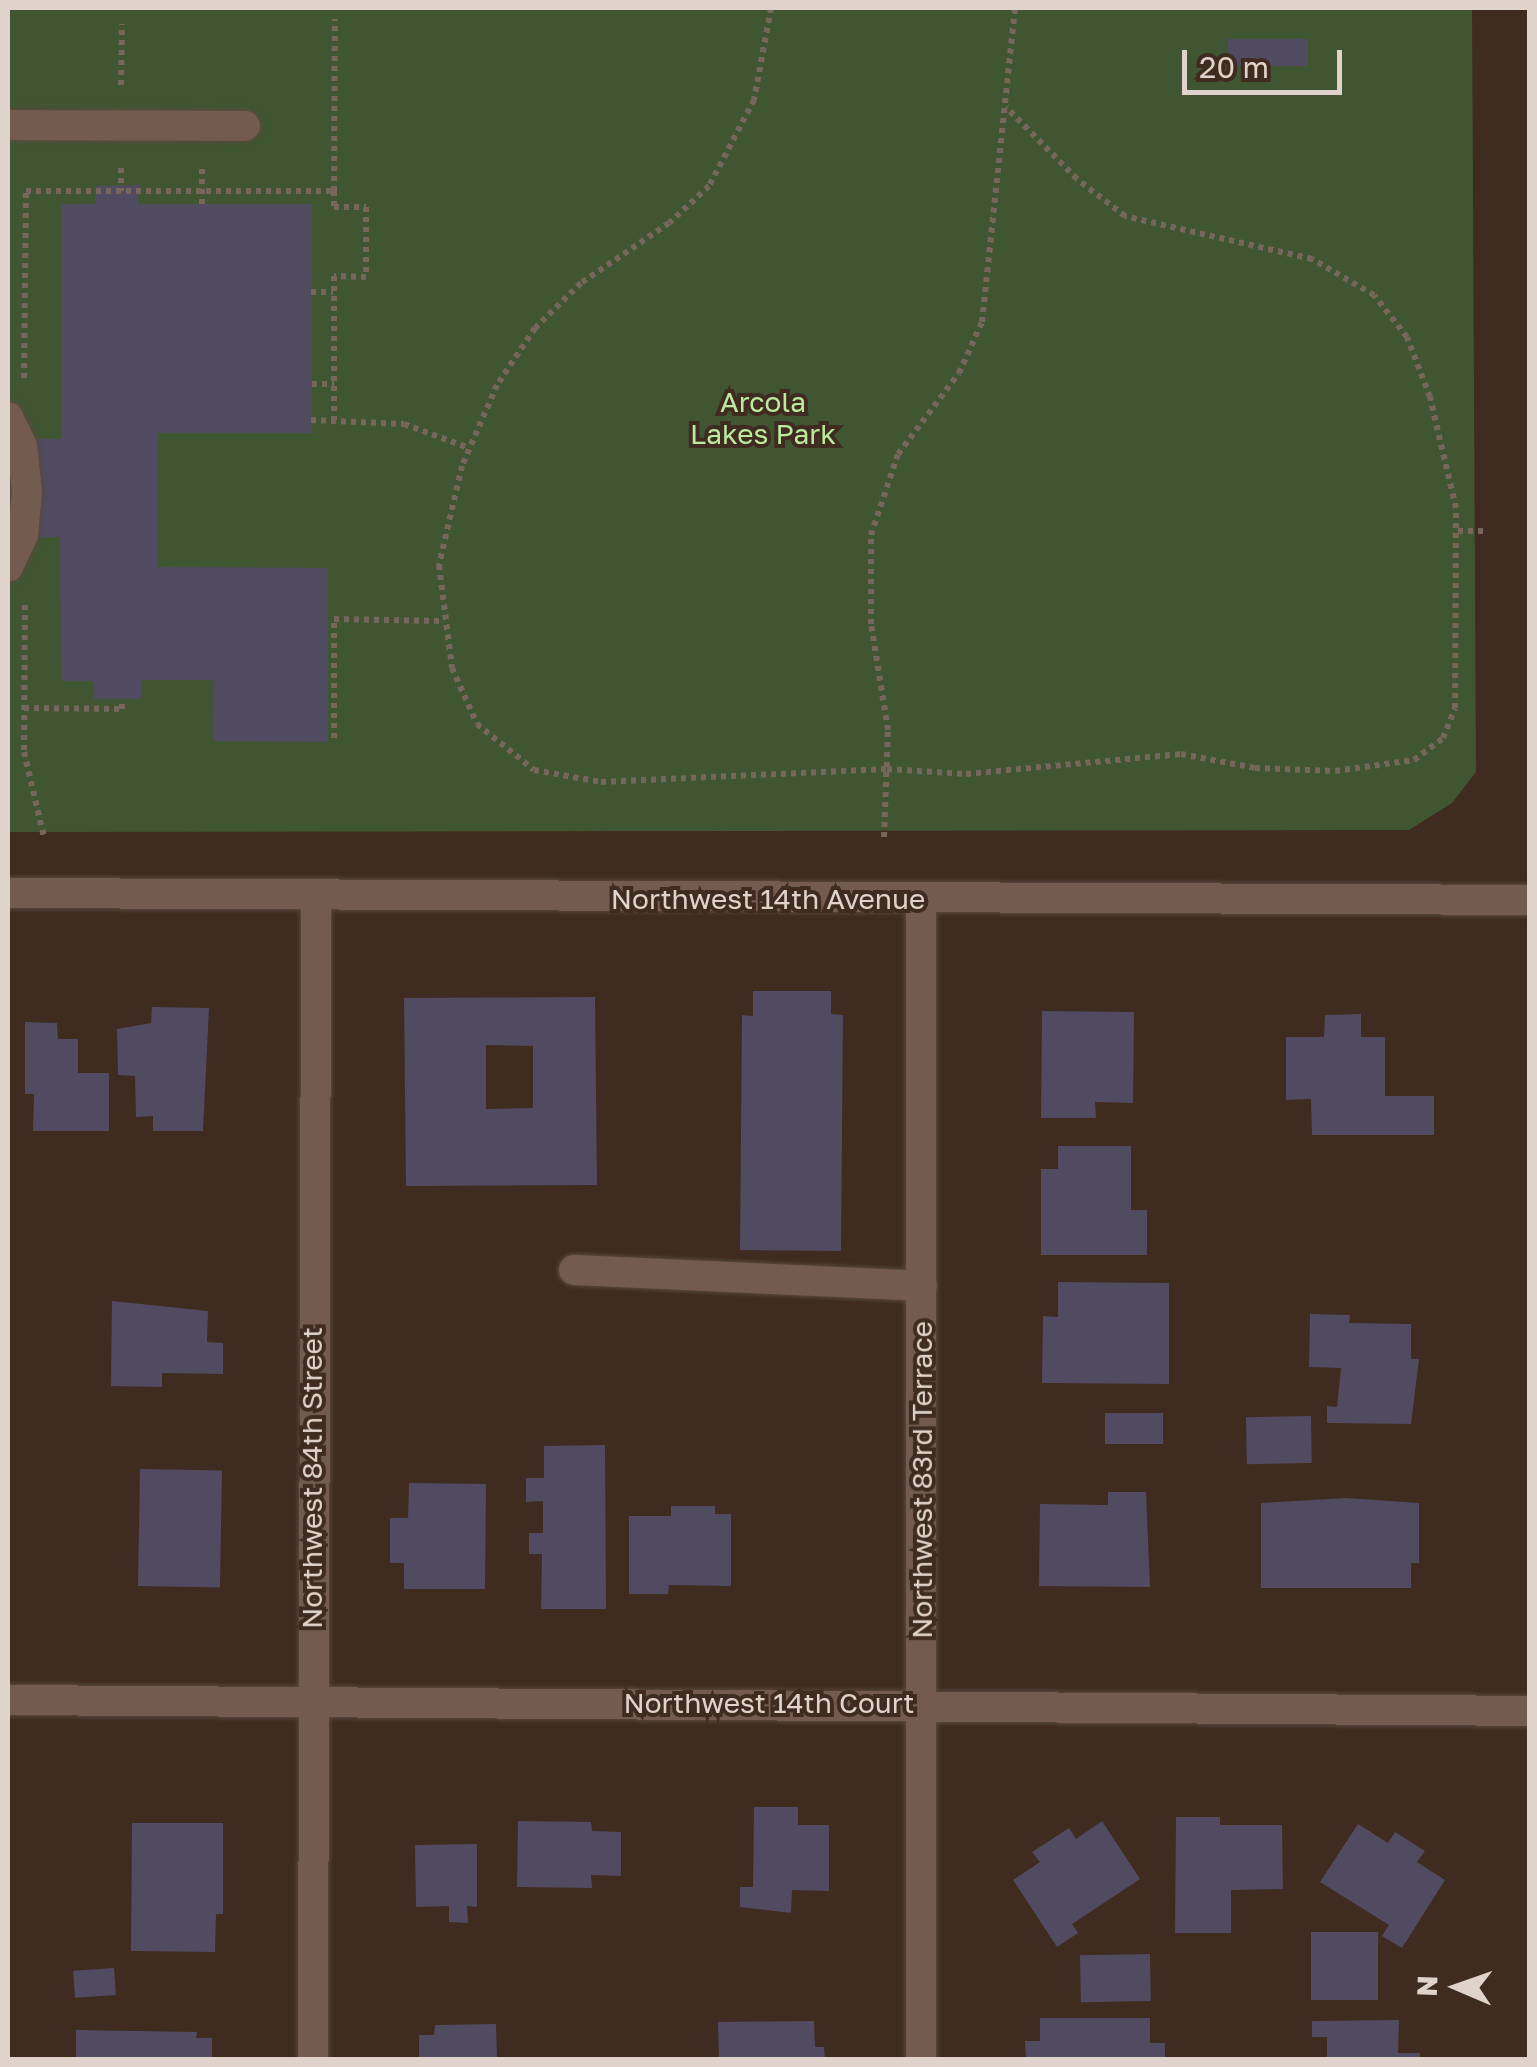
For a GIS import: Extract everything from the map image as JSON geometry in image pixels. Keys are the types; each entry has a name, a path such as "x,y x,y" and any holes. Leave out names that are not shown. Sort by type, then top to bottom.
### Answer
{"street":[{"path":"8,125 244,126"},
{"path":"8,418 22,446 27,492 23,535 8,567"},
{"name":"Northwest 14th Avenue","path":"8,893 1530,900"},
{"name":"Northwest 84th Street","path":"313,2060 316,896"},
{"name":"Northwest 83rd Terrace","path":"920,2060 921,900"},
{"path":"574,1270 922,1286"},
{"name":"Northwest 14th Court","path":"8,1700 923,1703 1530,1712"}],"path":[{"path":"771,8 754,100 709,186 557,304 515,356 469,448 442,543 442,621 452,668 477,724 511,757 554,777 638,782 888,769 966,774 1181,754 1255,768 1335,771 1414,760 1443,738 1455,708 1458,531 1420,364 1374,295 1286,250 1125,216 1077,179 1006,107"},
{"path":"884,837 888,769 870,607 871,535 898,454 959,373 982,322 1015,8"},
{"path":"334,420 334,276 366,277 366,207 334,207 335,18"},
{"path":"121,94 122,24"},
{"path":"147,204 148,190"},
{"path":"24,385 26,191 334,191"},
{"path":"311,292 334,292"},
{"path":"312,384 334,384"},
{"path":"311,420 404,424 469,448"},
{"path":"1458,531 1485,531"},
{"path":"25,597 25,763 44,837"},
{"path":"334,738 334,619 442,621"},
{"path":"24,708 122,708 122,699"}],"green space":[{"name":"Arcola Lakes Park","path":"8,8 1472,8 1476,772 1452,803 1409,830 8,832"}],"building":[{"path":"1228,39 1308,39 1308,66 1228,66"},
{"path":"139,185 138,204 312,204 312,433 158,433 157,567 328,568 328,742 213,741 214,680 141,680 141,699 94,699 94,681 61,681 60,537 8,537 8,439 61,439 61,204 95,204 95,186"},
{"path":"753,991 831,991 831,1014 843,1015 841,1251 740,1250 742,1015 753,1016"},
{"path":"595,997 597,1185 406,1186 404,998","holes":["486,1045 533,1046 533,1108 486,1109"]},
{"path":"152,1007 209,1008 203,1131 153,1131 153,1116 136,1117 135,1076 118,1075 117,1029 151,1023"},
{"path":"1042,1011 1134,1012 1133,1103 1095,1102 1096,1118 1041,1118"},
{"path":"1361,1014 1361,1037 1385,1037 1385,1096 1434,1096 1434,1135 1312,1135 1311,1099 1286,1100 1286,1037 1324,1037 1325,1015"},
{"path":"25,1022 57,1023 58,1039 78,1039 78,1073 109,1073 109,1131 33,1131 34,1094 25,1094"},
{"path":"1058,1146 1131,1146 1131,1210 1147,1210 1147,1255 1041,1255 1041,1169 1058,1169"},
{"path":"1058,1282 1169,1283 1169,1384 1042,1383 1043,1316 1058,1317"},
{"path":"112,1301 208,1311 207,1342 223,1343 223,1374 162,1373 162,1387 111,1386"},
{"path":"1310,1314 1350,1315 1349,1323 1411,1324 1411,1359 1419,1359 1411,1424 1327,1423 1327,1406 1337,1407 1341,1368 1309,1367"},
{"path":"1105,1413 1163,1413 1163,1444 1105,1444"},
{"path":"1311,1416 1312,1463 1247,1464 1246,1417"},
{"path":"605,1445 606,1609 541,1609 542,1554 529,1554 529,1533 543,1533 543,1501 526,1502 526,1478 544,1478 544,1446"},
{"path":"140,1469 222,1470 220,1587 138,1586"},
{"path":"409,1483 486,1484 485,1589 404,1589 404,1563 390,1563 390,1518 408,1518"},
{"path":"1108,1492 1146,1492 1150,1587 1039,1586 1040,1504 1108,1505"},
{"path":"1346,1498 1419,1503 1419,1563 1411,1563 1411,1588 1261,1588 1261,1503"},
{"path":"671,1506 715,1506 715,1514 731,1514 731,1586 669,1585 668,1594 629,1594 629,1516 671,1516"},
{"path":"754,1807 798,1807 798,1825 829,1825 829,1891 792,1890 791,1913 740,1907 740,1887 753,1887"},
{"path":"1176,1817 1220,1817 1220,1825 1282,1825 1283,1889 1231,1890 1231,1933 1175,1933"},
{"path":"518,1821 591,1822 592,1831 621,1832 621,1876 591,1875 592,1888 517,1887"},
{"path":"1102,1821 1140,1879 1072,1924 1078,1933 1057,1947 1013,1880 1040,1862 1032,1852 1069,1828 1076,1839"},
{"path":"132,1823 223,1823 223,1914 216,1914 215,1952 131,1951"},
{"path":"1358,1824 1388,1843 1395,1832 1425,1851 1417,1862 1445,1880 1402,1948 1382,1936 1389,1925 1320,1882"},
{"path":"477,1844 477,1907 467,1906 468,1923 449,1922 449,1906 416,1907 415,1845"},
{"path":"1311,1932 1378,1932 1378,2000 1311,2000"},
{"path":"1150,1954 1151,2001 1081,2002 1080,1955"},
{"path":"114,1968 116,1995 75,1998 73,1971"},
{"path":"1040,2018 1150,2018 1150,2043 1165,2043 1165,2060 1026,2060 1025,2041 1040,2041"},
{"path":"1399,2020 1398,2053 1420,2053 1420,2060 1327,2060 1327,2037 1312,2037 1312,2021"},
{"path":"814,2021 815,2047 824,2047 825,2060 719,2060 718,2022"},
{"path":"496,2024 497,2060 419,2060 419,2035 434,2035 435,2025"},
{"path":"76,2030 197,2032 196,2038 212,2038 212,2060 76,2060"}]}
